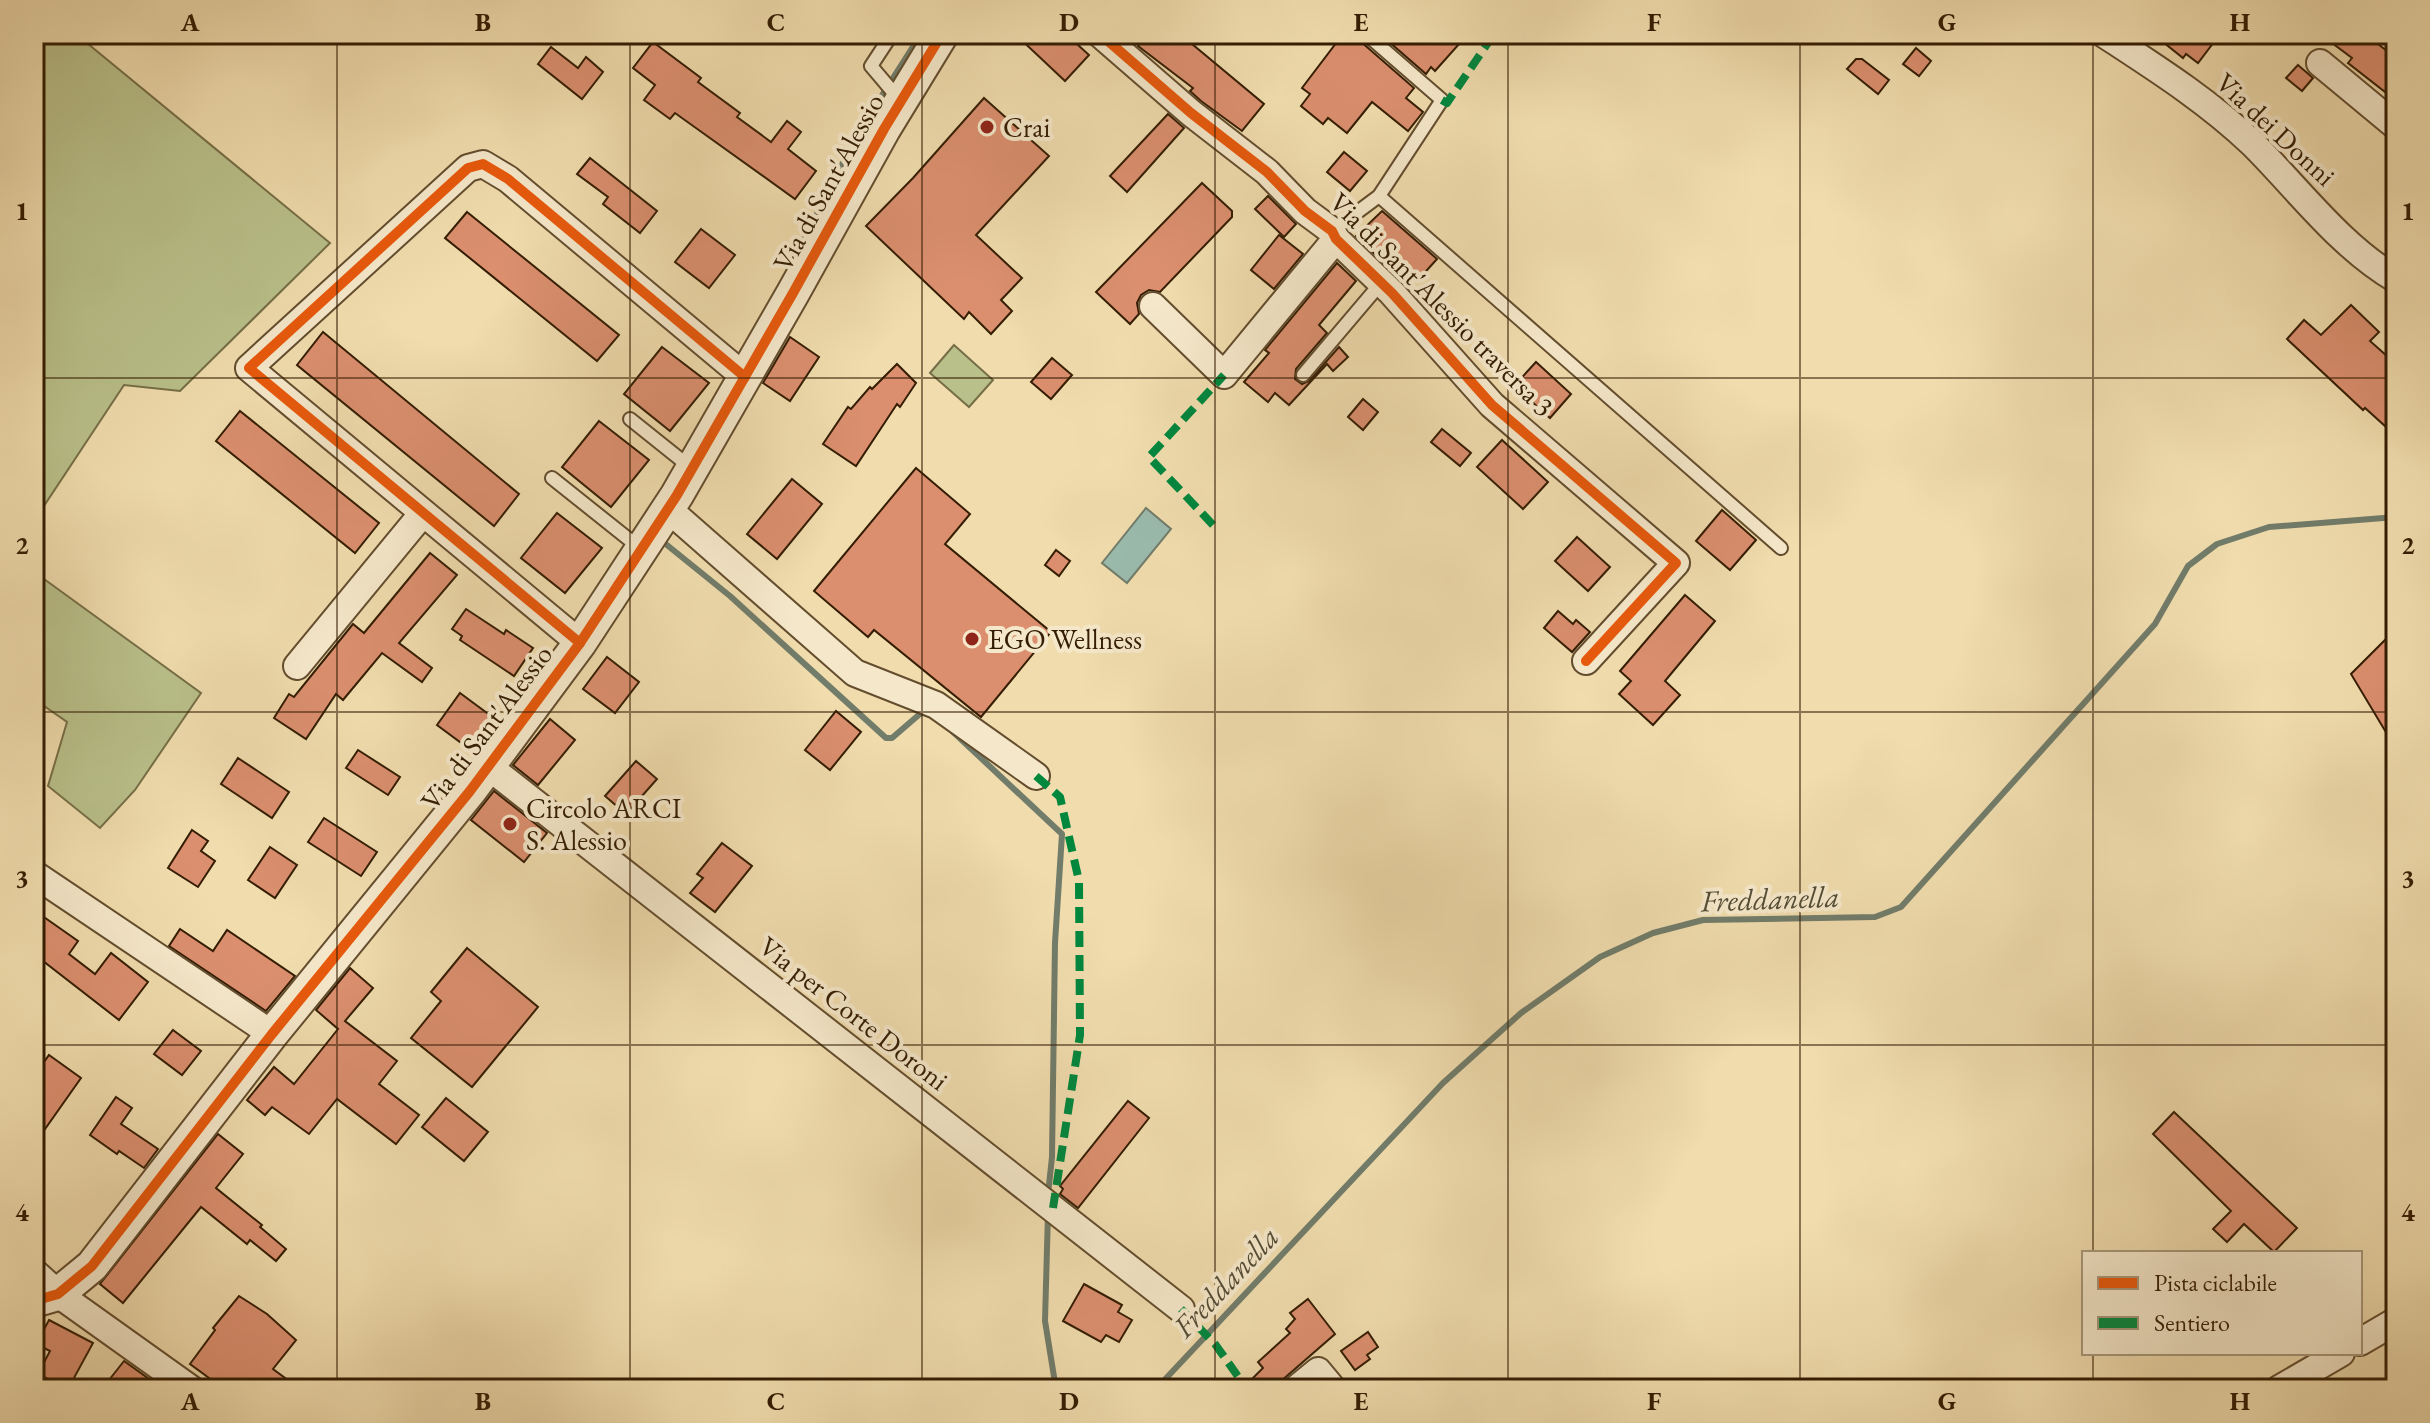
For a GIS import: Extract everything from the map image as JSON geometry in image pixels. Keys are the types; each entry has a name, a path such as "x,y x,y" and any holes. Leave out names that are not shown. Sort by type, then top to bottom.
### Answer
{"street":[{"name":"Via di Sant'Alessio","path":"46,1297 92,1266 272,1034 489,767 580,643 668,509 683,461 942,34"},
{"name":"Via di Sant'Alessio traversa 3","path":"1100,34 1191,113 1267,172 1381,283 1492,405 1676,563 1586,661"},
{"name":"Via dei Donni","path":"2104,34 2202,99 2252,143 2362,255 2396,279"},
{"path":"2320,63 2396,126"},
{"path":"580,643 249,368 468,168 483,164 508,179 738,371"},
{"path":"1153,306 1224,375 1334,235"},
{"path":"668,509 855,673 936,705 1036,776"},
{"path":"297,666 423,513"},
{"name":"Via per Corte Doroni","path":"489,767 1181,1309"},
{"path":"34,874 272,1034"},
{"path":"34,1272 46,1297 191,1389"},
{"path":"2362,1341 2396,1321"},
{"path":"2279,1389 2338,1355"},
{"path":"1296,1389 1318,1371 1333,1389"}],"lane":[{"path":"892,34 871,66 901,101"},
{"path":"1334,235 1379,196 1442,100 1366,34"},
{"path":"1379,196 1781,548"},
{"path":"1303,375 1381,283"},
{"path":"630,419 683,461"},
{"path":"552,478 641,549"}],"green space":[{"path":"34,34 76,34 330,243 180,391 124,385 34,521"},
{"path":"954,345 993,380 969,407 930,373"},
{"path":"34,524 44,579 201,693 135,790 100,828 48,786 67,722 34,699"}],"shaded area":[{"path":"1146,508 1171,529 1127,583 1102,563"}],"building":[{"path":"1015,34 1066,34 1089,55 1065,81"},
{"path":"1147,34 1180,34 1264,104 1242,131 1201,101 1190,91 1193,88 1138,46"},
{"path":"1343,34 1357,34 1360,41 1414,88 1406,98 1423,112 1408,131 1372,102 1347,133 1328,118 1323,124 1301,106 1310,94 1302,88"},
{"path":"1380,34 1468,34 1435,71 1431,67 1426,74"},
{"path":"2153,34 2220,34 2198,63 2186,54 2183,58"},
{"path":"2320,34 2365,34 2396,58 2396,86 2389,95 2348,63 2352,58"},
{"path":"653,42 701,78 698,82 740,113 737,117 771,142 787,121 801,132 788,149 816,171 795,199 675,113 670,119 644,100 655,85 633,68"},
{"path":"551,47 578,68 586,57 603,72 582,99 538,64"},
{"path":"1916,48 1931,61 1919,76 1903,64"},
{"path":"1856,59 1862,59 1889,80 1878,94 1847,69"},
{"path":"2298,65 2313,78 2302,91 2286,78"},
{"path":"984,98 1049,156 976,235 1022,278 1001,300 1012,311 991,334 969,312 964,319 866,226"},
{"path":"1168,114 1184,128 1127,192 1110,176"},
{"path":"1344,152 1367,171 1350,191 1327,172"},
{"path":"590,158 657,211 640,233 603,204 608,197 577,174"},
{"path":"1202,183 1232,211 1232,217 1160,292 1149,290 1141,295 1137,303 1139,314 1130,324 1096,292"},
{"path":"1268,196 1296,224 1284,237 1255,209"},
{"path":"1382,211 1437,259 1419,279 1401,262 1392,271 1356,236"},
{"path":"467,212 619,335 597,361 445,238"},
{"path":"701,229 735,255 709,288 675,262"},
{"path":"1279,235 1303,254 1274,289 1251,270"},
{"path":"1337,263 1356,281 1319,325 1327,333 1296,369 1295,379 1302,384 1309,381 1339,347 1348,357 1333,371 1327,364 1289,405 1275,393 1268,402 1244,382 1269,353 1265,350"},
{"path":"2351,305 2379,332 2370,341 2396,364 2396,436 2365,408 2363,410 2287,339 2304,320 2321,335"},
{"path":"323,332 519,494 494,526 297,365"},
{"path":"790,337 819,357 790,401 763,383"},
{"path":"662,347 709,383 670,431 624,394"},
{"path":"1052,358 1072,375 1051,399 1031,382"},
{"path":"1536,362 1571,394 1550,418 1514,386"},
{"path":"897,364 916,383 900,407 897,404 856,466 823,444 848,407 851,409 870,387 872,389"},
{"path":"1363,399 1378,412 1363,430 1348,417"},
{"path":"240,411 379,523 355,553 216,441"},
{"path":"599,421 649,460 611,507 562,467"},
{"path":"1442,429 1471,453 1460,466 1431,442"},
{"path":"1502,440 1548,482 1523,509 1477,467"},
{"path":"916,468 970,514 945,544 1051,632 981,717 874,630 868,637 814,591"},
{"path":"792,479 822,504 777,559 747,534"},
{"path":"1722,510 1756,540 1730,570 1696,541"},
{"path":"557,513 602,548 565,593 521,558"},
{"path":"1577,537 1610,567 1588,591 1555,561"},
{"path":"1056,550 1070,561 1059,576 1045,565"},
{"path":"430,553 457,575 399,643 432,668 422,682 382,653 343,700 336,694 306,739 274,718 289,694 294,697 353,624 364,633"},
{"path":"1685,595 1715,621 1665,681 1680,695 1653,725 1619,694 1631,681 1620,671"},
{"path":"466,609 504,634 506,630 533,648 514,676 460,640 462,636 452,629"},
{"path":"1558,611 1573,624 1576,620 1590,632 1572,652 1544,628"},
{"path":"2396,629 2396,749 2351,674"},
{"path":"607,657 639,682 615,713 583,689"},
{"path":"460,693 491,716 468,748 437,725"},
{"path":"836,711 861,732 830,770 805,750"},
{"path":"550,719 575,740 538,785 513,765"},
{"path":"358,750 400,777 388,795 346,768"},
{"path":"238,758 289,792 272,818 221,784"},
{"path":"636,761 657,779 626,814 605,796"},
{"name":"Circolo ARCI S. Alessio","path":"494,791 547,833 524,862 471,820"},
{"path":"324,818 377,852 361,876 308,842"},
{"path":"192,830 208,841 201,851 215,861 198,887 168,868"},
{"path":"722,843 752,866 715,912 690,893 703,878 697,874"},
{"path":"270,847 297,865 275,898 248,880"},
{"path":"41,915 78,941 69,954 95,974 111,953 148,982 119,1020 34,954 34,925"},
{"path":"180,929 213,951 227,930 295,976 266,1011 169,946"},
{"path":"467,948 538,1007 472,1087 411,1038 441,1001 431,992"},
{"path":"350,968 373,988 345,1021 397,1061 379,1084 419,1115 396,1144 337,1099 309,1134 272,1107 265,1115 247,1100 274,1067 294,1084 338,1029 316,1010"},
{"path":"173,1030 201,1051 182,1075 154,1054"},
{"path":"49,1055 81,1078 45,1129 34,1121 34,1076"},
{"path":"116,1097 132,1108 121,1124 158,1149 144,1168 90,1135"},
{"path":"446,1098 488,1132 464,1161 422,1127"},
{"path":"1128,1101 1149,1118 1078,1208 1060,1194 1063,1189 1060,1186"},
{"path":"2174,1112 2297,1228 2275,1251 2244,1224 2227,1242 2213,1229 2231,1211 2153,1134"},
{"path":"218,1134 243,1154 216,1188 286,1249 276,1261 250,1240 247,1244 201,1207 123,1303 100,1284"},
{"path":"1084,1284 1122,1305 1118,1312 1132,1320 1119,1342 1106,1335 1101,1342 1063,1321"},
{"path":"239,1296 267,1314 296,1340 273,1369 300,1389 224,1389 190,1364"},
{"path":"1308,1299 1335,1334 1272,1389 1242,1389 1263,1368 1258,1362 1290,1333 1286,1329 1295,1319 1290,1313"},
{"path":"49,1320 93,1343 68,1389 38,1374 50,1351 36,1344"},
{"path":"1368,1332 1378,1347 1367,1355 1370,1359 1355,1370 1341,1351"},
{"path":"124,1361 163,1389 102,1389"}],"waterway":[{"path":"795,257 858,133 921,34"},
{"name":"Freddanella","path":"1156,1389 1443,1083 1521,1013 1600,957 1653,933 1703,920 1875,917 1901,907 2155,624 2188,566 2217,544 2269,527 2396,517"},
{"path":"662,541 730,596 886,738 892,738 926,712"},
{"path":"951,730 1062,834 1055,943 1052,1157 1048,1194"},
{"path":"1048,1213 1045,1321 1056,1389"}],"marked path":[{"path":"1442,100 1447,103 1494,34"},
{"path":"1213,525 1149,457 1224,375"},
{"path":"1036,776 1060,797 1079,881 1080,1035 1053,1208"},
{"path":"1181,1309 1215,1344 1247,1389"}],"cycle path":[{"path":"34,1301 58,1294 92,1266 272,1034 470,791 580,643 677,495 884,129 942,34"},
{"path":"1100,34 1191,113 1267,172 1305,211 1332,231 1336,239 1392,293 1492,405 1676,563 1586,661"},
{"path":"580,643 249,368 468,168 483,164 508,179 745,377"}],"place":[{"name":"Crai","path":"987,127"},
{"name":"EGO Wellness","path":"972,639"},
{"name":"Circolo ARCI S. Alessio","path":"510,824"}]}
